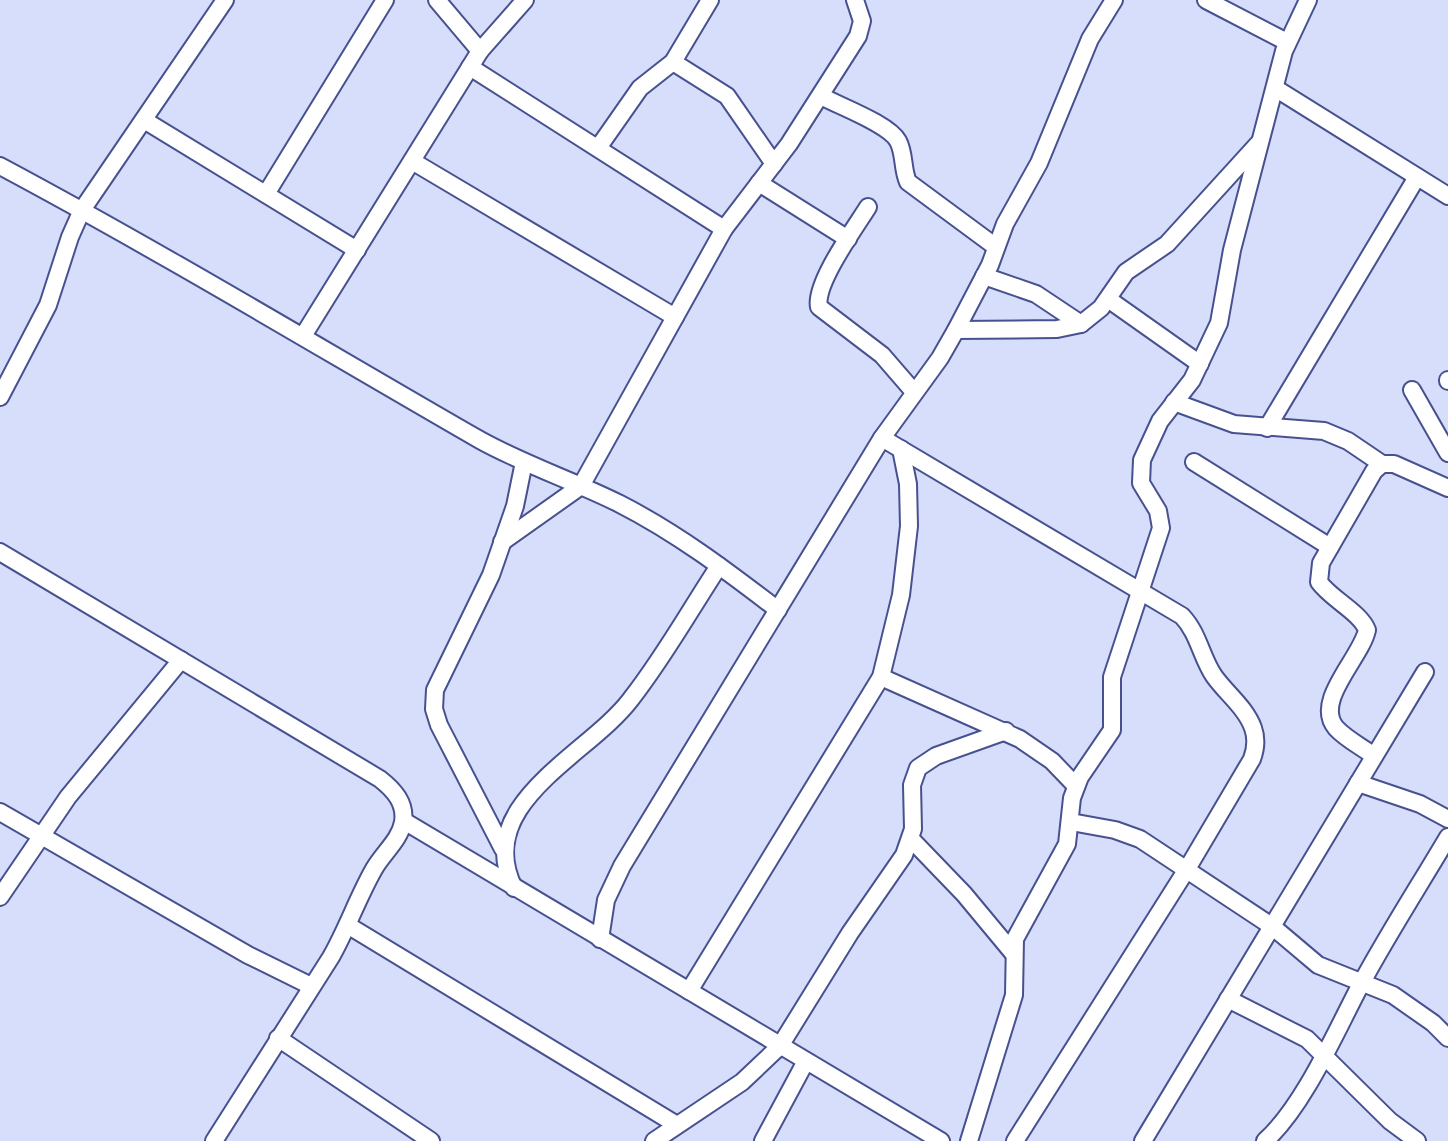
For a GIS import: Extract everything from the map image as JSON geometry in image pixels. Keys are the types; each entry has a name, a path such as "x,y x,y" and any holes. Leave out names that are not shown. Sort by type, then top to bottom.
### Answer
{"street":[{"path":"0,397 48,305 70,237 82,210 225,0"},
{"path":"266,194 385,0"},
{"path":"437,0 480,51"},
{"path":"303,336 480,51 525,0"},
{"path":"597,148 640,88 673,62 710,0"},
{"path":"502,542 580,486 724,229 774,164 821,96 858,36 862,21 855,0"},
{"path":"600,939 606,900 615,877 882,438 956,330 1057,123 1090,39 1114,0"},
{"path":"1206,0 1287,42"},
{"path":"969,1141 1014,995 1013,953 1017,933 1062,856 1071,822 1072,798 1076,786 1112,730 1112,677 1161,528 1158,511 1141,483 1140,471 1153,433 1174,402 1185,393 1219,323 1232,250 1287,42 1308,0"},
{"path":"673,62 727,96 774,164"},
{"path":"470,67 724,229"},
{"path":"1275,88 1448,196"},
{"path":"821,96 894,134 902,150 908,182 996,247"},
{"path":"144,120 357,250"},
{"path":"956,330 1057,329 1082,324 1108,299 1126,272 1167,244 1261,142"},
{"path":"412,161 675,317"},
{"path":"0,166 82,210 481,440 652,522 719,566 778,610"},
{"path":"1267,428 1417,177"},
{"path":"759,183 848,238"},
{"path":"868,207 848,238 820,292 819,307 882,355 914,392"},
{"path":"984,276 1036,294 1082,324"},
{"path":"1108,299 1200,364"},
{"path":"1413,390 1448,453"},
{"path":"1174,402 1221,422 1267,428 1324,431 1348,441 1382,464 1394,464 1448,488"},
{"path":"882,438 1182,616 1191,625 1213,675 1243,711 1256,736 1256,747 1252,759 1187,869 1015,1141"},
{"path":"689,992 881,677 902,586 909,526 908,484 901,449"},
{"path":"503,849 447,743 434,710 435,690 440,674 473,614 502,542 515,506 524,462"},
{"path":"1194,462 1330,547"},
{"path":"1374,756 1336,727 1329,716 1328,706 1367,630 1360,620 1332,598 1319,582 1321,563 1374,471 1382,464"},
{"path":"0,552 381,779 399,799 404,821 400,832 369,878 349,926 214,1141"},
{"path":"514,888 503,862 503,849 522,804 537,785 603,728 631,699 719,566"},
{"path":"0,897 40,836 97,760 181,660"},
{"path":"1143,1141 1425,672"},
{"path":"881,677 1006,731 1045,756 1076,786"},
{"path":"654,1141 742,1082 780,1046 850,933 904,855 911,839 912,785 918,768 936,756 1006,731"},
{"path":"1358,783 1420,804 1448,819"},
{"path":"0,812 248,956 311,986"},
{"path":"404,821 806,1061 929,1138"},
{"path":"1071,822 1126,833 1187,869 1273,927 1318,964 1393,995 1433,1023 1448,1038"},
{"path":"1265,1141 1286,1116 1324,1057 1362,983 1448,837"},
{"path":"911,839 964,894 1013,953"},
{"path":"349,926 677,1125"},
{"path":"1228,999 1296,1032 1390,1121 1417,1141"},
{"path":"278,1038 431,1141"},
{"path":"763,1141 806,1061"}]}
